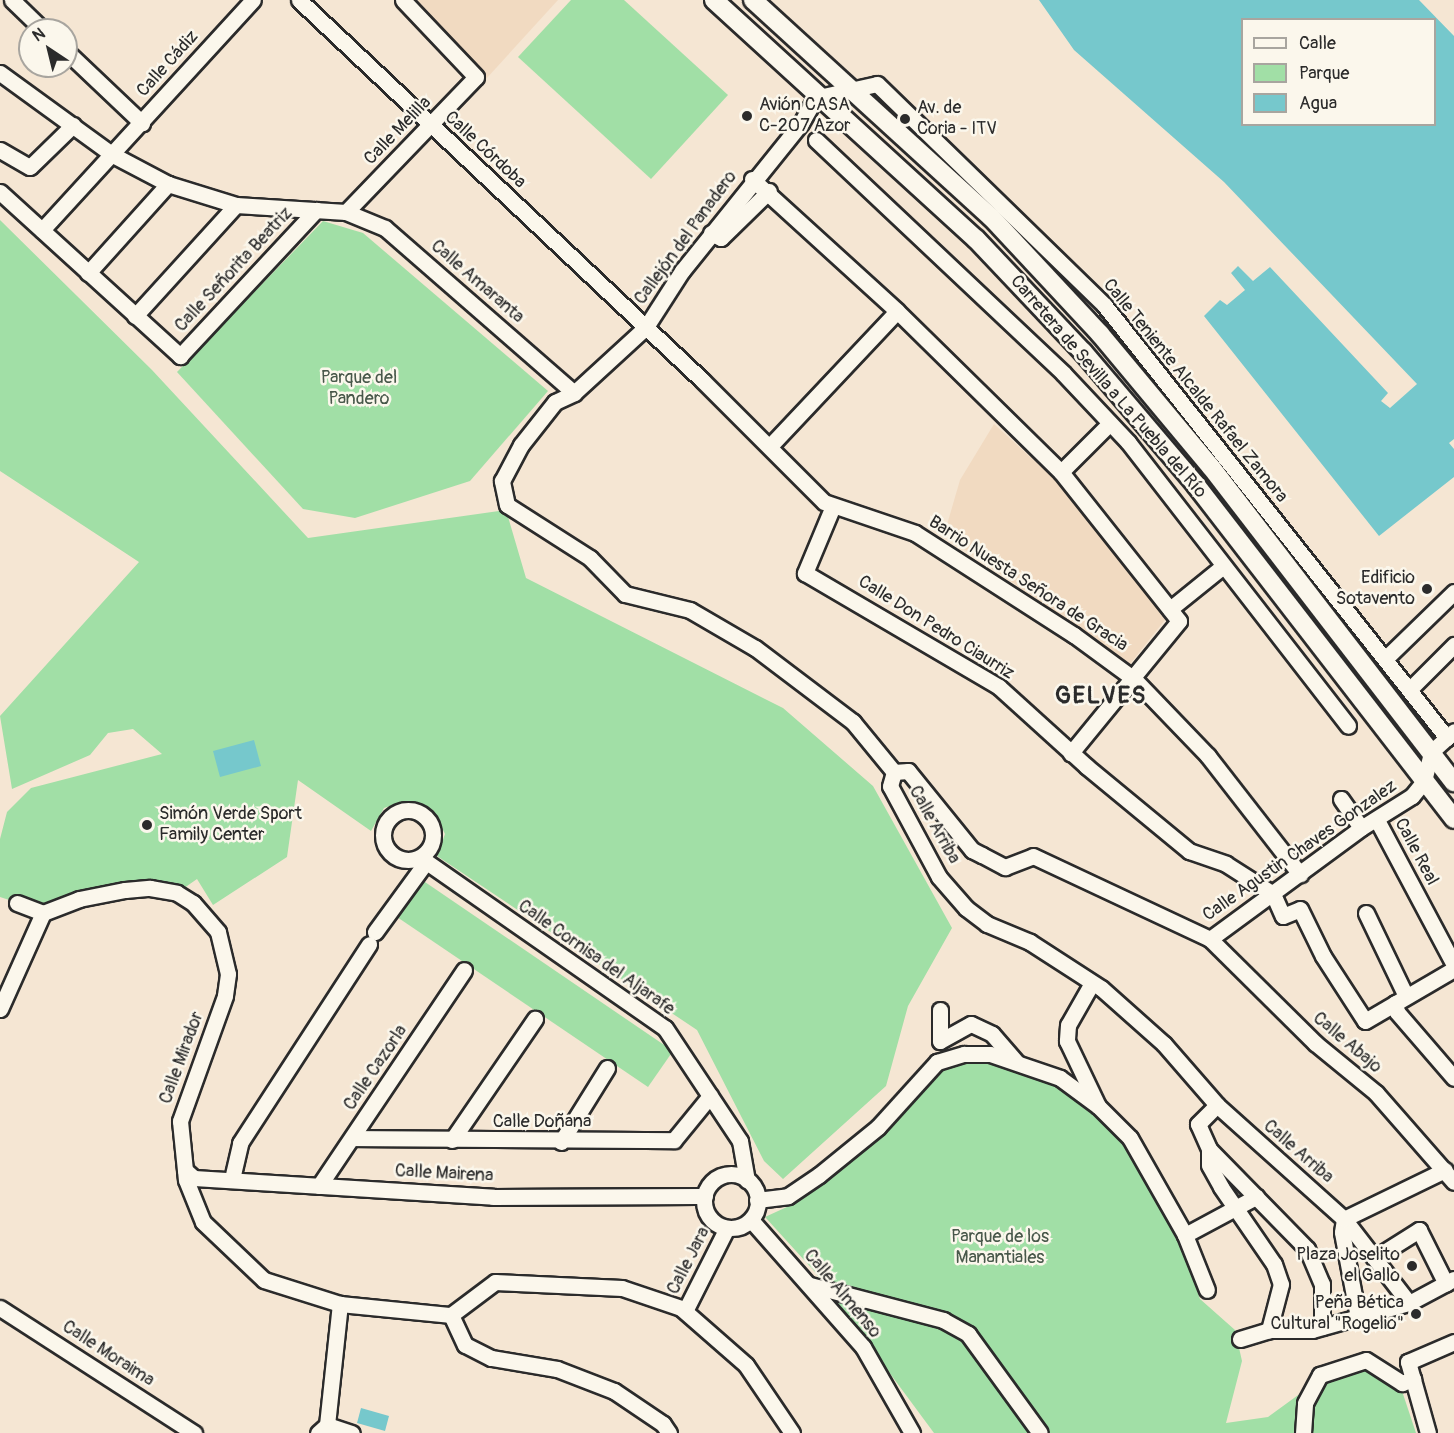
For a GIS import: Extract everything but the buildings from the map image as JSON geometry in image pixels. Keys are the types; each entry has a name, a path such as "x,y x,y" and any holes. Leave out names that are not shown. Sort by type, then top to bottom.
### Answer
{"main road":[{"name":"Carretera de Sevilla a La Puebla del Río","path":"714,0 976,238 1083,352 1196,485 1454,819"},
{"name":"Carretera de Sevilla a La Puebla del Río","path":"753,0 991,217 1100,334 1211,467 1454,782"}],"street":[{"path":"12,0 31,18"},
{"name":"Calle Cádiz","path":"42,230 253,0"},
{"name":"Calle Córdoba","path":"299,0 646,327"},
{"name":"Calle Melilla","path":"346,212 476,77 403,0"},
{"path":"78,62 142,123"},
{"name":"Calle Amaranta","path":"0,73 113,154 168,184 236,205 346,212 385,228 574,393"},
{"name":"Calle Teniente Alcalde Rafael Zamora","path":"819,97 877,84 1105,306 1409,690 1450,734"},
{"name":"Callejón del Panadero","path":"574,393 646,327 711,233 819,97"},
{"path":"0,150 30,167 73,125"},
{"path":"816,140 1110,423 1348,726"},
{"path":"752,179 769,191 897,311 1061,472 1179,621 1134,679 1071,753"},
{"path":"88,273 168,184"},
{"path":"711,233 721,238 769,191"},
{"path":"0,192 135,316 236,205"},
{"name":"Calle Señorita Beatriz","path":"135,316 180,356 316,210"},
{"path":"770,446 897,311"},
{"name":"Barrio Nuesta Señora de Gracia","path":"646,327 770,446 824,502 915,533 1074,635 1134,679 1208,756 1300,874"},
{"name":"Calle Arriba","path":"574,393 555,402 521,445 502,482 507,505 590,558 625,594 690,610 755,648 853,722 894,772 890,786 939,877 966,908 987,924 1030,942 1092,983 1164,1044 1217,1105 1344,1219 1376,1257 1409,1303"},
{"path":"1061,472 1110,423"},
{"name":"Calle Don Pedro Ciaurriz","path":"833,506 805,573 999,687 1071,753 1189,851 1226,864 1273,894 1283,916 1300,909 1323,956 1365,1021 1400,999"},
{"path":"1170,609 1222,567"},
{"path":"1385,660 1454,592"},
{"path":"1409,690 1454,645"},
{"path":"1424,781 1431,752 1450,734"},
{"name":"Calle Agustin Chaves Gonzalez","path":"894,772 908,771 972,850 1005,867 1033,856 1210,939 1361,828 1413,796 1424,781"},
{"path":"1341,799 1361,828"},
{"name":"Calle Real","path":"1377,820 1454,967"},
{"name":"Calle Cornisa del Aljarafe","path":"232,1179 240,1143 424,860 664,1028 740,1141 747,1180"},
{"name":"Calle Mirador","path":"44,913 79,899 150,888 177,893 193,903 218,932 228,974 225,996 180,1121 185,1170 203,1222 264,1280 340,1304 451,1315"},
{"path":"0,1009 44,913 18,903"},
{"path":"1366,913 1400,999 1397,1012 1454,1078"},
{"name":"Calle Abajo","path":"1210,939 1315,1042 1376,1093 1450,1176"},
{"path":"1400,999 1454,967"},
{"name":"Calle Cazorla","path":"319,1186 464,970"},
{"path":"1092,983 1068,1025 1067,1041 1098,1106"},
{"path":"940,1010 940,1041 971,1024 992,1034 1017,1063"},
{"path":"452,1140 535,1019"},
{"path":"758,1200 788,1196 819,1175 878,1127 937,1062 964,1054 981,1054 1017,1063 1060,1078 1098,1106 1130,1138 1185,1235 1207,1290"},
{"path":"561,1142 608,1068"},
{"name":"Calle Doñana","path":"353,1138 561,1142 674,1140 710,1096"},
{"path":"1217,1105 1197,1124 1209,1149 1307,1250 1322,1284 1322,1327"},
{"path":"1209,1149 1209,1164 1235,1212 1274,1264 1281,1284 1269,1330"},
{"name":"Calle Mairena","path":"185,1170 194,1178 493,1197 705,1196"},
{"path":"721,1176 747,1180 758,1200 751,1220 727,1228 707,1213 705,1196 721,1176"},
{"path":"1358,1317 1342,1232 1344,1219 1450,1176"},
{"path":"1185,1235 1235,1212 1256,1197"},
{"name":"Calle Almenso","path":"751,1220 863,1347 912,1433"},
{"name":"Calle Jara","path":"685,1311 727,1228"},
{"path":"1240,1339 1269,1330 1322,1327 1409,1303 1450,1282 1419,1230 1376,1257"},
{"path":"669,1433 663,1424 614,1391 557,1369 491,1358 465,1345 451,1315 495,1282 622,1288 685,1311 746,1365 792,1433"},
{"path":"810,1285 943,1320 968,1334 1040,1433"},
{"path":"340,1304 323,1429 352,1433"},
{"name":"Calle Moraima","path":"0,1308 194,1433"},
{"path":"1428,1433 1407,1362 1454,1342"},
{"path":"1302,1433 1305,1403 1320,1376 1366,1360 1402,1383 1413,1379"}],"shaded area":[{"path":"410,0 558,0 486,79"},
{"path":"994,424 1060,484 1168,616 1130,664 944,535 960,480"}],"green space":[{"path":"571,0 624,0 728,95 651,179 518,57"},
{"path":"0,220 152,370 308,538 506,510 526,578 783,708 873,786 952,928 908,1006 886,1086 783,1179 764,1161 697,1030 437,856 445,834 433,810 405,801 384,808 371,831 298,780 287,857 213,905 197,879 177,893 150,888 34,908 0,897 0,839 7,812 31,788 162,754 133,729 108,733 90,755 12,789 0,716 139,562 0,471"},
{"name":"Parque del Pandero","path":"323,221 363,233 548,391 470,481 355,518 303,509 177,372"},
{"path":"422,880 673,1051 648,1087 397,917"},
{"name":"Parque de los Manantiales","path":"956,1060 1002,1061 1048,1077 1126,1140 1178,1236 1200,1299 1235,1330 1242,1361 1226,1423 1268,1417 1345,1361 1384,1370 1399,1382 1416,1433 934,1433 815,1272 765,1217 789,1206 876,1139 938,1067"}],"water":[{"path":"1039,0 1419,0 1454,36 1454,439 1449,443 1454,449 1454,477 1379,536 1204,316 1220,300 1227,305 1245,290 1231,273 1238,266 1253,281 1270,267 1388,393 1381,401 1390,408 1417,384 1224,182 1074,50"},
{"path":"254,740 261,766 220,777 213,751"},
{"path":"361,1408 389,1416 385,1431 357,1423"}],"place":[{"name":"Avión CASA C-207 Azor","path":"747,116"},
{"name":"Av. de Coria - ITV","path":"905,119"},
{"name":"Edificio Sotavento","path":"1427,589"},
{"name":"Simón Verde Sport Family Center","path":"147,825"},
{"name":"Plaza Joselito el Gallo","path":"1412,1266"},
{"name":"Peña Bética Cultural \"Rogelio\"","path":"1416,1314"}],"district":[{"name":"GELVES","path":"1101,696"}]}
